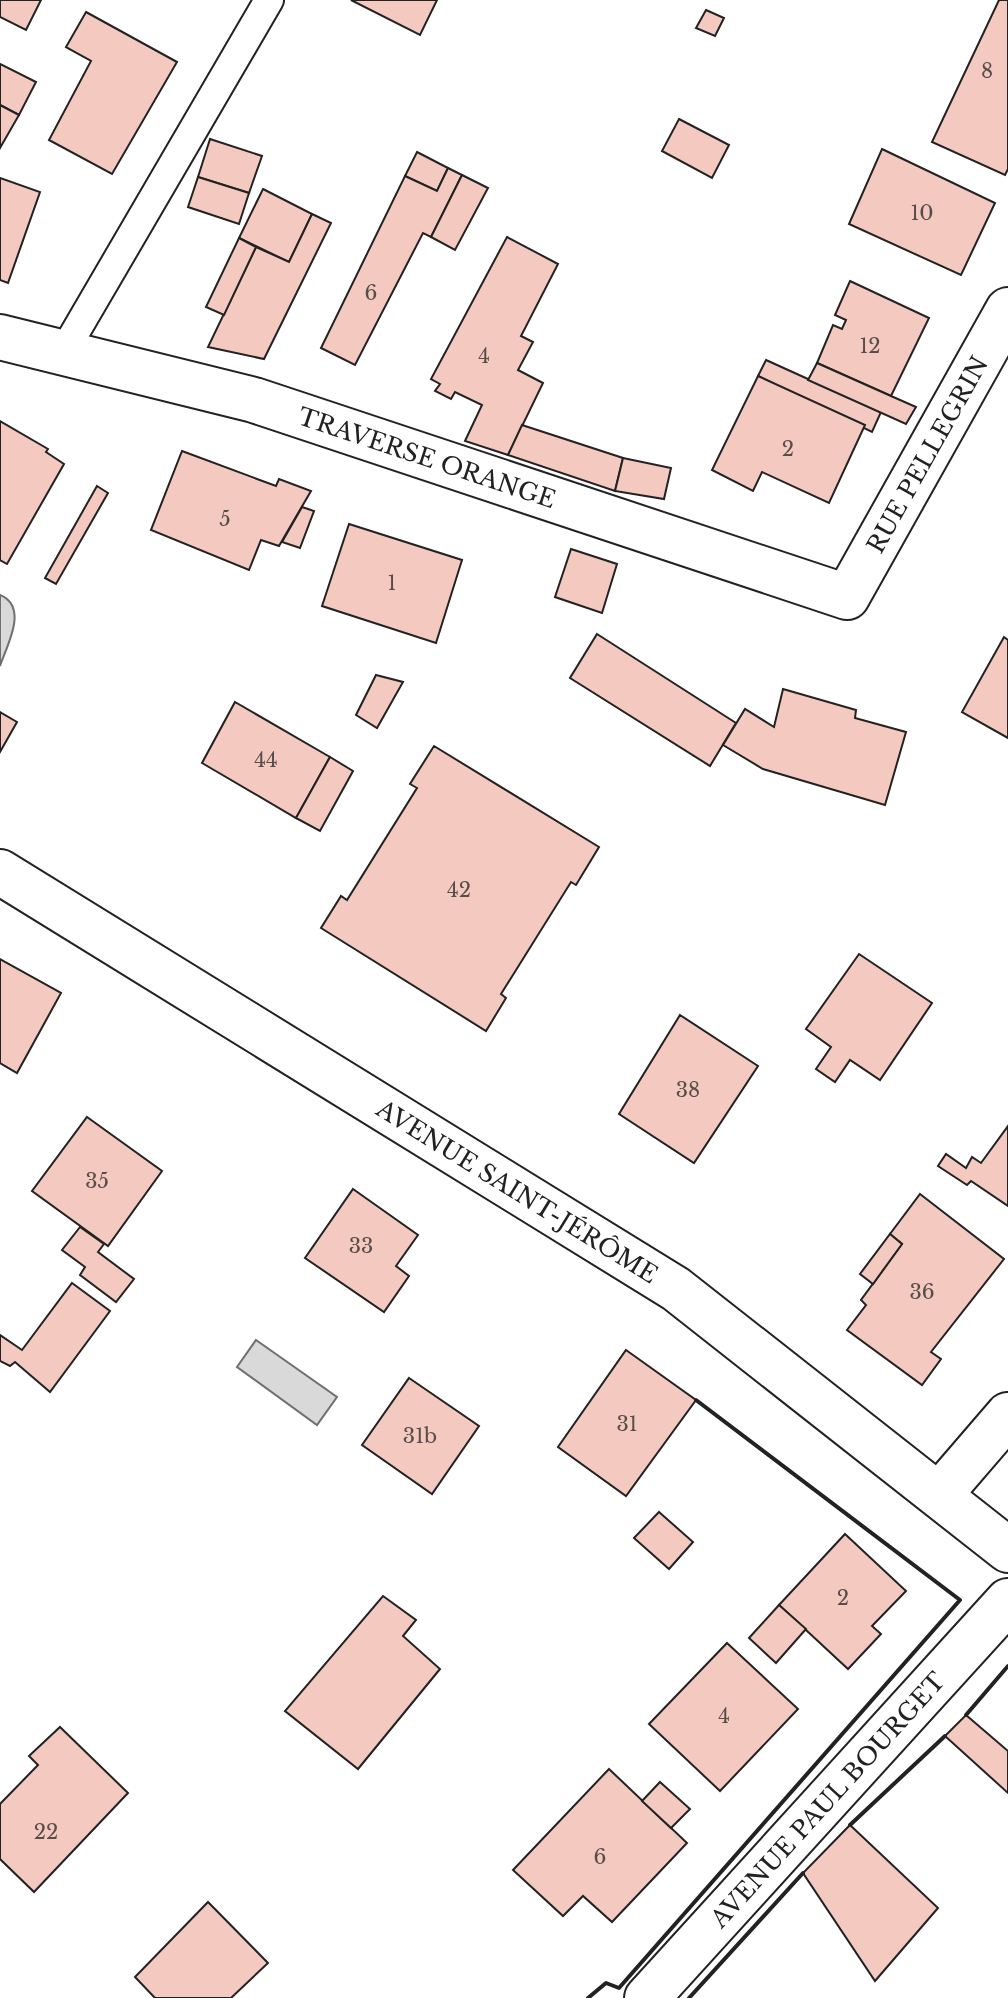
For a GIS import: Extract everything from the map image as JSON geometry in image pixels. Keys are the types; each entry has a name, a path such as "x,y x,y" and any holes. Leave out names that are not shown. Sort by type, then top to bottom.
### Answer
{"street":[{"name":"RUE PELLEGRIN","path":"847,597 1008,310"},
{"name":"TRAVERSE ORANGE","path":"0,337 254,400 847,597"},
{"name":"AVENUE SAINT-JÉRÔME","path":"0,872 676,1289 1008,1550"},
{"path":"940,1494 1008,1415"},
{"name":"AVENUE PAUL BOURGET","path":"647,1998 1008,1601"}],"lane":[{"path":"63,353 269,0"}],"shaded area":[{"path":"0,595 9,601 15,617 0,666"},
{"path":"256,1340 337,1397 317,1425 237,1367"}],"building":[{"path":"0,0 41,0 26,30 0,17"},
{"path":"351,0 437,0 420,35"},
{"path":"999,0 1008,0 1008,169 1005,175 932,142"},
{"path":"706,10 724,18 715,36 696,28"},
{"path":"86,12 177,62 112,174 49,140 91,61 66,47"},
{"path":"0,64 36,82 19,115 0,105"},
{"path":"0,105 19,115 0,148"},
{"path":"679,119 729,145 712,178 662,151"},
{"path":"210,139 262,156 249,193 198,177"},
{"path":"882,149 995,203 961,275 849,224"},
{"path":"417,152 448,168 437,191 405,176"},
{"path":"448,168 462,175 431,237 423,233 355,365 321,348 405,176 437,191"},
{"path":"462,175 488,188 455,250 431,237"},
{"path":"198,177 249,193 239,224 188,207"},
{"path":"0,178 40,192 8,283 0,280"},
{"path":"263,189 312,214 289,262 239,238"},
{"path":"312,214 331,223 264,359 208,347 256,247 289,262"},
{"path":"507,237 558,264 521,336 533,342 518,370 543,383 508,455 465,441 482,405 455,392 451,399 435,391 440,384 431,379"},
{"path":"239,238 256,247 224,315 206,307"},
{"path":"850,281 929,318 891,396 817,363 833,325 842,329 846,320 835,315"},
{"path":"766,360 881,412 872,432 758,376"},
{"path":"817,363 916,407 906,424 808,380"},
{"path":"758,376 865,425 829,503 762,472 753,491 712,470"},
{"path":"0,421 48,449 46,452 64,464 7,564 0,560"},
{"path":"522,425 623,458 615,491 508,455"},
{"path":"182,451 276,486 279,479 311,491 279,546 261,540 249,570 151,530"},
{"path":"623,458 671,468 664,499 615,491"},
{"path":"97,486 108,493 56,584 45,578"},
{"path":"302,507 314,511 300,548 282,542"},
{"path":"349,524 462,560 436,643 322,606"},
{"path":"571,549 617,564 602,613 555,597"},
{"path":"597,634 736,723 710,766 570,678"},
{"path":"1004,637 1008,640 1008,738 962,712"},
{"path":"376,675 403,682 377,728 356,715"},
{"path":"783,689 856,710 855,718 906,732 885,805 763,769 723,745 745,709 774,727"},
{"path":"235,702 330,757 296,818 202,763"},
{"path":"0,712 17,722 0,752"},
{"path":"434,746 599,847 576,885 571,882 501,994 506,998 486,1031 321,928 341,896 347,900 417,788 410,784"},
{"path":"330,757 353,771 320,831 296,818"},
{"path":"859,954 932,1003 880,1080 850,1060 835,1082 816,1069 831,1047 806,1029"},
{"path":"0,959 61,993 17,1073 0,1063"},
{"path":"680,1015 758,1066 694,1163 619,1114"},
{"path":"87,1117 162,1171 108,1246 32,1191"},
{"path":"1008,1126 1008,1206 971,1181 967,1185 938,1166 946,1154 966,1168 972,1157 981,1163"},
{"path":"353,1189 418,1235 396,1266 409,1276 384,1312 305,1258"},
{"path":"920,1194 1004,1259 931,1352 941,1359 922,1385 847,1330 866,1305 861,1300 902,1244 890,1234"},
{"path":"80,1227 104,1244 98,1252 134,1279 116,1302 80,1275 85,1267 62,1250"},
{"path":"890,1234 902,1244 873,1284 860,1274"},
{"path":"72,1283 110,1311 50,1392 15,1362 10,1366 0,1361 0,1335 22,1350"},
{"path":"626,1350 696,1400 626,1496 558,1447"},
{"path":"409,1378 479,1426 432,1494 362,1445"},
{"path":"659,1512 693,1542 669,1569 634,1538"},
{"path":"845,1534 906,1591 872,1626 881,1634 848,1669 779,1605"},
{"path":"383,1596 416,1620 403,1636 440,1669 358,1769 285,1711"},
{"path":"779,1605 806,1629 776,1663 749,1638"},
{"path":"727,1643 798,1709 720,1791 649,1724"},
{"path":"966,1715 1008,1751 1008,1793 945,1736"},
{"path":"60,1727 128,1793 34,1892 0,1859 0,1804 38,1765 29,1756"},
{"path":"609,1769 687,1843 612,1922 583,1896 563,1916 513,1870"},
{"path":"660,1782 690,1809 671,1828 642,1801"},
{"path":"850,1825 938,1908 875,1981 803,1873"},
{"path":"208,1902 268,1963 231,1998 155,1998 135,1977"}],"wall":[{"path":"588,1998 606,1983 619,1988 960,1600 696,1400"},
{"path":"966,1715 1008,1666"},
{"path":"850,1825 945,1736"},
{"path":"689,1998 803,1873"}]}
